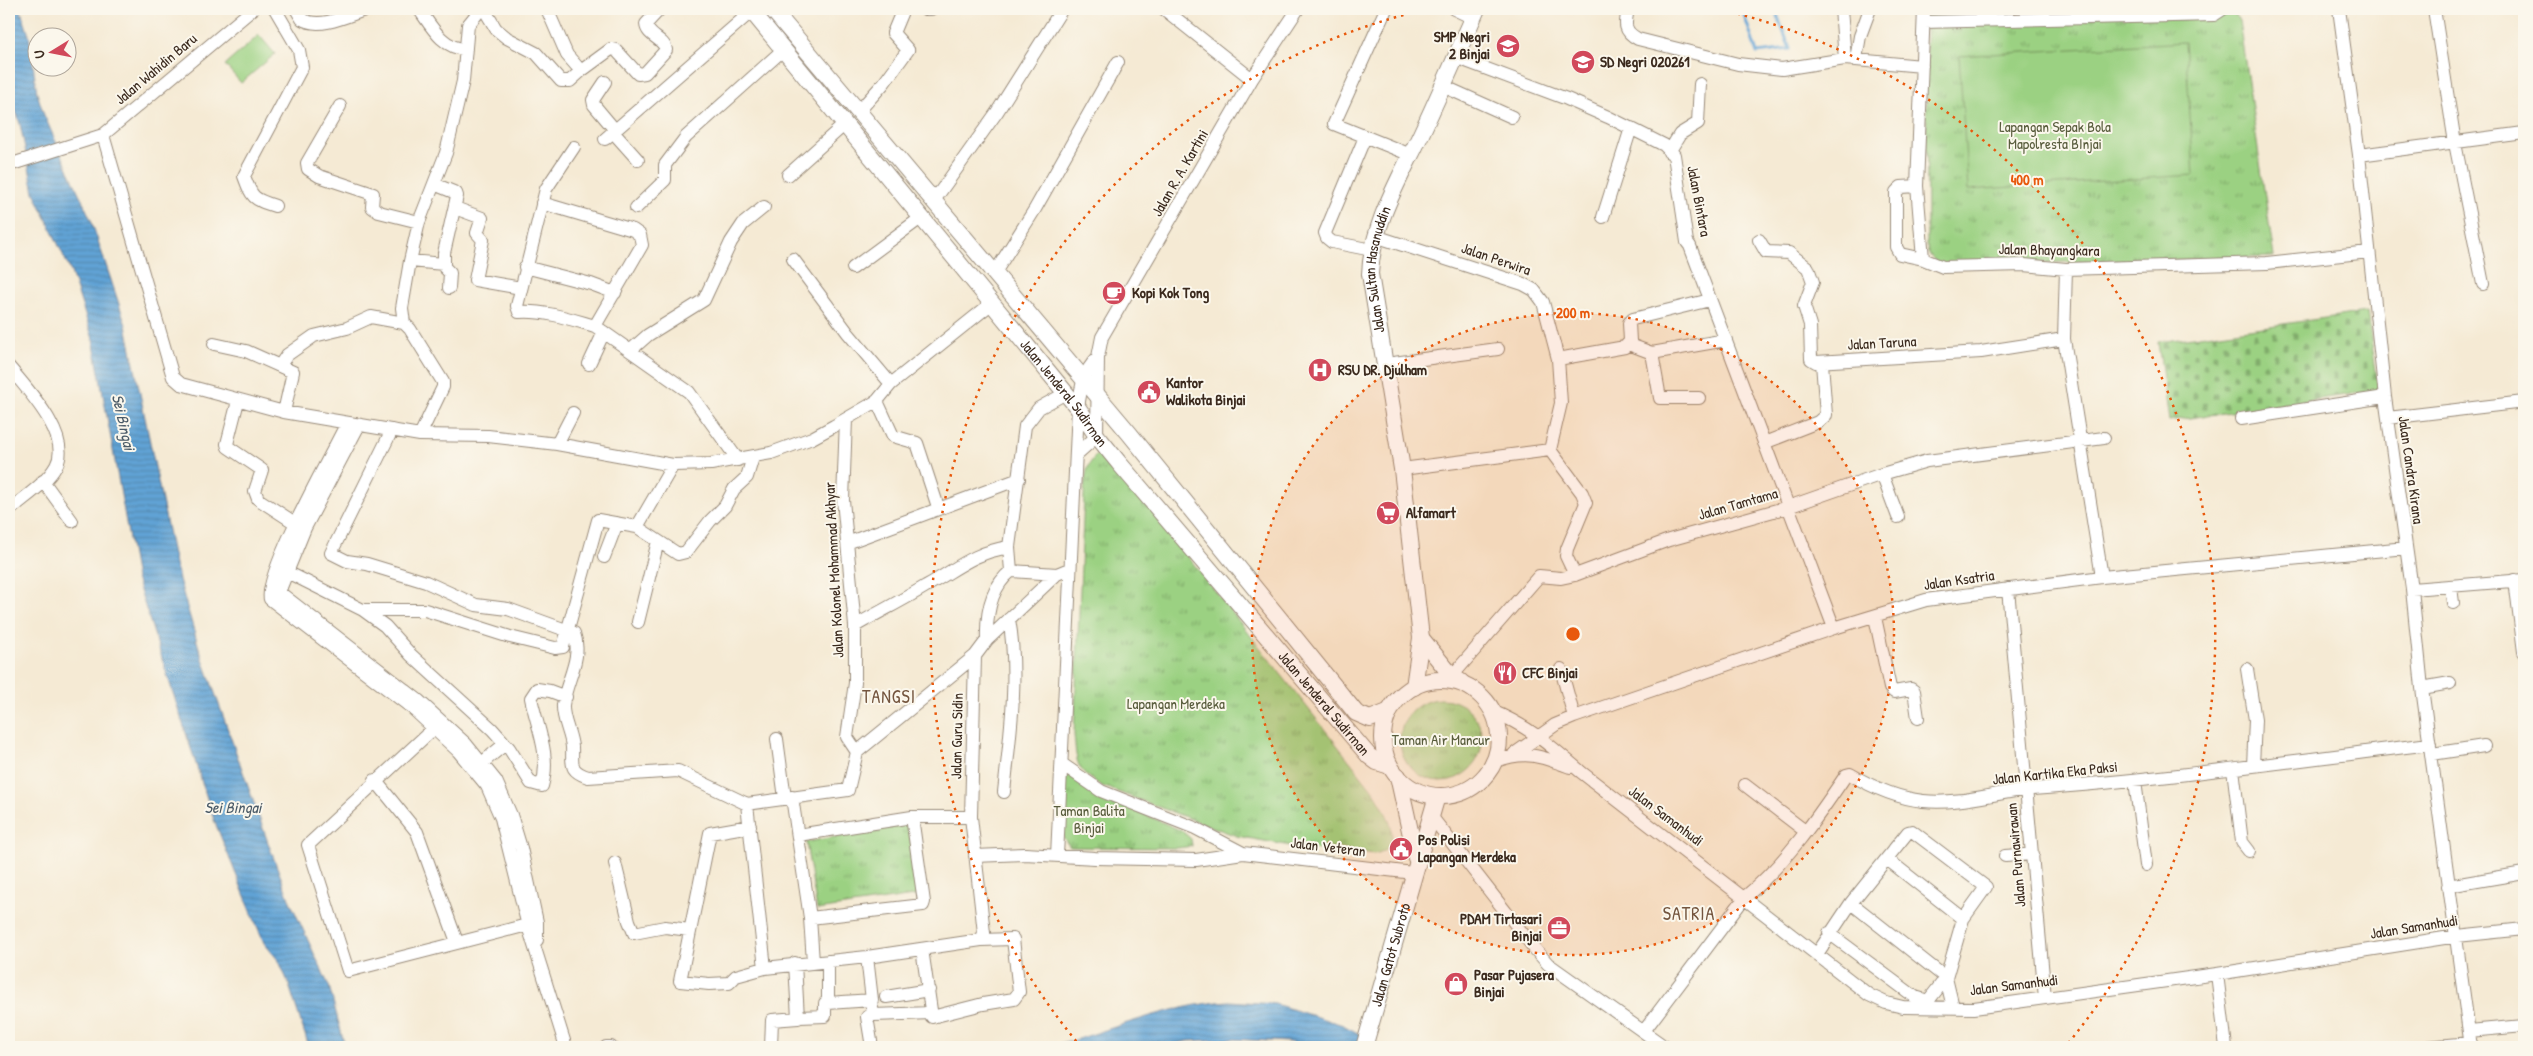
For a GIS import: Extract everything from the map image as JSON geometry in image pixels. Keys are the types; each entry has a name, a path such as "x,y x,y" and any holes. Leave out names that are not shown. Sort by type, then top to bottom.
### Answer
{"main road":[{"name":"Jalan Jenderal Sudirman","path":"772,9 1099,398 1356,713 1370,719 1390,711"},
{"name":"Jalan Jenderal Sudirman","path":"751,10 1066,393 1097,436 1170,523 1369,756 1394,771"},
{"name":"Jalan Sultan Hasanuddin","path":"1414,687 1421,638 1402,468 1370,274 1374,243 1411,155 1475,13"},
{"path":"862,145 874,132"},
{"path":"1170,523 1190,508"},
{"path":"1421,638 1452,676 1469,687 1482,698 1492,711 1499,731 1496,761 1487,774 1471,788 1451,796 1437,796 1416,790 1394,771 1385,752 1384,733 1390,711 1404,694 1414,687 1425,683 1447,680 1469,687"},
{"name":"Jalan Gatot Subroto","path":"1394,771 1415,867"},
{"name":"Jalan Gatot Subroto","path":"1364,1047 1437,796"}],"street":[{"name":"Jalan Wahidin Baru","path":"97,137 253,9"},
{"path":"275,9 300,50 302,67 244,176 250,193 256,200 275,206"},
{"path":"296,9 302,19 317,23 341,18 367,9"},
{"path":"418,9 436,33 448,44 456,49 466,49"},
{"path":"404,322 402,308 410,261 419,222 446,153 461,90 468,25 482,9 496,29 507,38 536,53 562,81 570,81 612,49 616,50 638,74 646,73 666,50 665,46 648,32 646,28 646,24 660,9"},
{"path":"546,9 567,55 581,71"},
{"path":"858,112 884,84 908,50 893,33 903,9"},
{"path":"925,9 931,9"},
{"path":"925,192 938,195 997,112 1062,9"},
{"name":"Jalan R. A. Kartini","path":"1097,436 1099,398 1098,356 1102,337 1252,79 1298,9"},
{"path":"1386,9 1334,124 1411,155"},
{"path":"1454,9 1475,13"},
{"path":"1628,9 1625,26 1629,34 1638,39 1738,64 1782,69 1851,59 1922,66"},
{"path":"1840,9 1851,59"},
{"path":"1851,59 1870,9"},
{"path":"1923,259 1917,186 1924,9"},
{"path":"1924,22 2214,15 2223,9"},
{"name":"Jalan Candra Kirana","path":"2339,9 2359,155 2385,397 2412,589 2422,688 2470,1041"},
{"path":"2434,9 2455,143 2483,284"},
{"path":"611,133 751,10"},
{"path":"1168,10 1252,79"},
{"path":"636,208 665,180 665,165 686,137 784,49"},
{"name":"Jalan Bintara","path":"1455,57 1567,99 1664,145 1674,155 1687,242 1726,340 1834,628"},
{"path":"994,274 1035,210 1118,62"},
{"path":"605,82 593,100 594,105 611,133 638,160"},
{"path":"1669,152 1680,134 1698,123 1700,84"},
{"path":"1443,86 1512,117"},
{"path":"340,106 307,163 308,169 319,176 373,194 372,207 378,212 419,222"},
{"path":"788,175 845,124"},
{"path":"1603,217 1630,128"},
{"path":"2359,155 2524,133"},
{"path":"10,165 97,137 171,374 179,383 238,401 284,412 420,435 488,436 557,444 673,465 753,457 812,438 877,401 891,384 992,303"},
{"name":"Jalan Perwira","path":"1365,137 1325,233 1332,242 1374,243 1523,284 1534,290 1543,302 1558,358 1561,403 1550,450"},
{"path":"574,147 546,189 525,267 517,306 519,312 532,311 560,316 599,329 631,350 689,392 738,460"},
{"path":"434,184 456,193 455,208 444,253 444,264 450,273 448,288"},
{"name":"Jalan Bhayangkara","path":"1917,186 1901,187 1896,192 1896,247 1900,254 1923,259 1943,267 2024,265 2066,269 2267,263 2368,252"},
{"path":"542,203 633,230 640,235 642,245 615,293 599,329 589,364"},
{"path":"631,350 648,335 704,300 731,242 743,224 764,207"},
{"path":"455,208 482,218 477,233 483,240 475,280 521,288"},
{"path":"853,268 922,217"},
{"path":"1759,240 1766,252 1789,253 1805,266 1813,282 1804,306 1810,326 1809,354 1811,359 1822,363 1826,415 1818,422 1764,443"},
{"path":"794,259 848,332 891,384"},
{"path":"410,261 444,264"},
{"path":"525,267 591,284 615,293"},
{"path":"2066,269 2064,339 2102,577"},
{"path":"1628,344 1629,323 1633,319 1710,300"},
{"path":"280,365 292,350 314,336 347,328 371,317 404,322 410,328 443,382 443,387 420,435"},
{"name":"Jalan Taruna","path":"1822,363 1981,352 2064,339"},
{"path":"1558,358 1618,349 1628,344 1652,353 1726,340"},
{"path":"214,344 246,351 289,368 294,376 284,412"},
{"path":"1386,364 1498,349"},
{"path":"1652,353 1660,398 1699,398"},
{"name":"Jalan R. A. Kartini","path":"1057,856 1069,569 1078,453 1078,408 1082,379 1089,366 1098,356"},
{"path":"9,366 48,418 60,445 60,456 56,466 43,481 9,511"},
{"path":"1011,571 1009,547 1025,426 1039,408 1066,393"},
{"path":"2241,419 2385,397"},
{"path":"238,401 227,444 228,447 262,470 255,491 258,499 295,523"},
{"path":"877,401 893,436 917,443 938,508"},
{"path":"2388,418 2524,402"},
{"path":"557,444 573,413"},
{"name":"Jalan Kolonel Mohammad Akhyar","path":"846,419 843,500 855,626 855,683 847,737 857,752"},
{"path":"274,593 295,523 353,424"},
{"path":"274,593 286,572 353,424"},
{"path":"392,430 331,553 347,561 367,564 426,582 476,605 508,609 574,633 578,646 563,706 572,747 570,758 573,767 579,774 588,777 612,777 678,771 747,804 834,794 848,790 857,752 975,656 987,640 1057,574 1069,569"},
{"path":"1078,453 1097,436"},
{"name":"Jalan Tamtama","path":"1452,676 1533,579 1542,575 1561,578 1575,575 1669,540 1788,507 1882,474 1927,461 2104,438"},
{"path":"1402,468 1550,450 1582,493 1586,503 1567,549 1566,556 1575,575"},
{"path":"363,610 426,610 510,638 563,648 598,520 637,526 678,554 686,552 725,506 734,489 747,477 753,457"},
{"path":"637,526 673,465"},
{"path":"1882,474 1898,517"},
{"path":"847,543 1019,479"},
{"path":"43,481 72,521"},
{"path":"604,557 616,523"},
{"path":"638,622 658,541"},
{"path":"855,626 928,585 962,562 992,550 1009,547"},
{"name":"Jalan Ksatria","path":"1514,754 1555,724 1834,628 1926,600 2102,577 2406,548"},
{"path":"987,640 987,621 992,597 999,580 1011,571 1057,574"},
{"path":"286,572 363,610 385,626 411,655 505,744 528,780 542,786 545,775 544,751 531,698 536,690 550,691 566,697"},
{"path":"2412,589 2520,580 2524,652"},
{"path":"2451,587 2453,603"},
{"name":"Jalan Purnawirawan","path":"2008,589 2045,998"},
{"path":"274,593 418,700 435,724 487,786 501,818 533,924"},
{"path":"1875,617 1890,688 1894,692 1912,689 1918,718"},
{"path":"1004,792 1010,733 1013,641 1009,619"},
{"name":"Jalan Guru Sidin","path":"975,656 971,817 984,934 981,940"},
{"path":"1561,669 1574,717"},
{"path":"2247,669 2255,720 2253,766"},
{"path":"2422,688 2450,683"},
{"name":"Jalan Samanhudi","path":"1492,711 1519,722 1538,736 1581,772 1745,897 1869,995 1886,1003 1903,1007 1974,1008 2218,974 2457,936 2524,929"},
{"path":"435,724 466,744 482,763 496,781 511,815 537,950 566,1047"},
{"path":"435,724 308,844 348,971 533,924"},
{"path":"776,739 798,835 810,918 814,962"},
{"path":"482,763 505,744"},
{"name":"Jalan Kartika Eka Paksi","path":"1644,1031 1745,897 1764,881 1806,831 1846,775 1850,774 1875,789 1923,801 1968,799 2026,790 2135,781 2233,768 2431,749 2484,746"},
{"name":"Jalan Samanhudi","path":"1496,761 1514,754 1546,758 1581,772"},
{"path":"1062,764 1101,791 1195,828 1243,853"},
{"path":"2233,768 2242,842 2249,851"},
{"path":"376,780 417,832 457,942"},
{"path":"2135,781 2146,865"},
{"path":"1745,785 1806,831"},
{"path":"747,804 765,968"},
{"path":"1431,816 1548,964 1665,1047"},
{"path":"810,918 923,905 912,817"},
{"path":"798,835 912,817 971,817"},
{"path":"750,826 710,833 680,981 710,984 728,983 736,976 765,968 867,957 981,940 1013,939 1019,992 1014,999 984,1004 932,1017 922,949"},
{"path":"1817,954 1829,934 1851,902 1908,832 1912,832 1985,885 1986,889 1963,919 1946,978 1928,1001 1915,997 1829,934"},
{"path":"975,856 1025,854 1196,860 1243,853"},
{"name":"Jalan Veteran","path":"1243,853 1269,857 1415,867"},
{"path":"2005,856 2033,854"},
{"path":"1887,859 1963,919"},
{"path":"615,863 629,921 634,933 665,927 690,930"},
{"path":"2448,886 2524,873"},
{"path":"1851,902 1946,978 1953,1007"},
{"path":"867,957 873,1015"},
{"path":"828,961 828,1003"},
{"path":"795,964 798,1017"},
{"path":"2218,974 2226,1047"},
{"path":"886,997 928,990"},
{"path":"1903,1007 1907,991"},
{"path":"771,1047 772,1020 825,1016 825,1003 871,1000"},
{"path":"872,1047 867,1017 873,1015 932,1013"},
{"path":"2426,1047 2470,1041 2524,1026"},
{"path":"606,1047 611,1047"}],"green space":[{"name":"Lapangan Sepak Bola Mapolresta BInjai","path":"1926,9 2232,9 2239,21 2274,257 1939,265 1928,253 1927,244"},
{"path":"1986,9 2046,9 2046,12 1986,14"},
{"path":"259,35 275,54 241,83 225,65"},
{"path":"2185,42 2194,175 1968,190 1959,56"},
{"path":"2367,312 2379,390 2169,421 2158,342"},
{"name":"Lapangan Merdeka","path":"1098,454 1109,457 1375,793 1384,809 1391,828 1392,837 1390,844 1384,850 1374,854 1330,847 1313,850 1237,836 1102,786 1082,770 1077,760 1074,734 1084,495 1085,478 1088,468"},
{"name":"Taman Air Mancur","path":"1441,699 1457,702 1470,711 1479,724 1482,740 1479,756 1470,769 1457,778 1441,781 1425,778 1412,769 1403,756 1400,740 1403,724 1412,711 1425,702"},
{"name":"Taman Balita Binjai","path":"1069,771 1085,788 1182,831 1191,839 1192,846 1178,848 1070,847 1063,837 1065,777"},
{"path":"908,824 920,895 817,910 806,842"}],"water":[{"name":"Sei Bingai","path":"9,9 20,9 28,32 28,78 35,78 37,93 44,115 91,220 126,325 176,569 199,648 289,899 329,986 345,1047 309,1047 288,982 279,961 264,943 214,820 136,578 93,339 71,272 34,192 20,124 9,89"},
{"path":"1229,1001 1275,1004 1343,1025 1384,1047 1312,1047 1288,1042 1232,1039 1189,1041 1160,1047 1052,1047 1184,1007"}],"waterway":[{"path":"1742,9 1757,53 1790,49 1775,9"}],"place":[{"name":"SMP Negri 2 Binjai","path":"1508,46"},
{"name":"SD Negri 020261","path":"1583,62"},
{"name":"Kopi Kok Tong","path":"1114,293"},
{"name":"RSU DR. Djulham","path":"1320,370"},
{"name":"Kantor Walikota Binjai","path":"1149,392"},
{"name":"Alfamart","path":"1388,513"},
{"name":"CFC Binjai","path":"1505,673"},
{"name":"Pos Polisi Lapangan Merdeka","path":"1401,849"},
{"name":"PDAM Tirtasari Binjai","path":"1559,928"},
{"name":"Pasar Pujasera Binjai","path":"1456,984"}],"district":[{"name":"TANGSI","path":"889,697"},
{"name":"SATRIA","path":"1689,914"}]}
